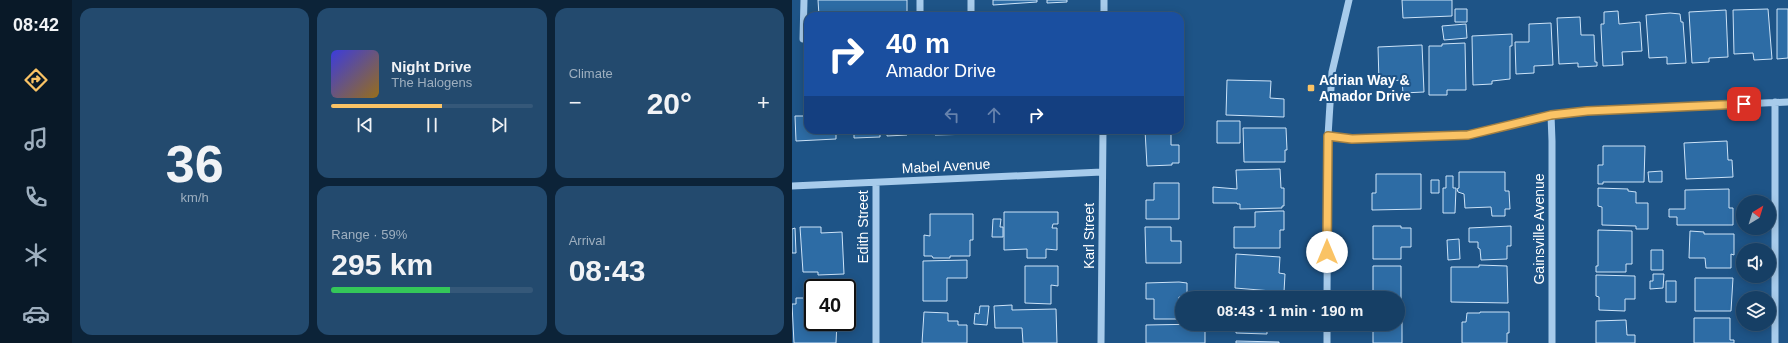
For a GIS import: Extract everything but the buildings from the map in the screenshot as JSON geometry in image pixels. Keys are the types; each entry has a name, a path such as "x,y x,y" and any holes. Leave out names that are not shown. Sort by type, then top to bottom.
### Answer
{"street":[{"path":"804,0 804,39"},
{"path":"920,0 920,12"},
{"path":"971,0 971,12"},
{"path":"1104,0 1104,12"},
{"path":"1327,291 1328,136 1332,72 1349,0"},
{"path":"1775,102 1775,343"},
{"path":"1328,136 1352,139 1468,135 1551,115 1587,111 1788,102"},
{"name":"Gainsville Avenue","path":"1551,115 1552,343"},
{"name":"Karl Street","path":"1101,343 1102,134"},
{"name":"Mabel Avenue","path":"792,186 1102,172"},
{"name":"Edith Street","path":"876,183 876,343"},
{"path":"1327,331 1327,343"}],"place":[{"name":"Adrian Way & Amador Drive","path":"1311,88"}],"route":[{"path":"1327,252 1328,136 1352,139 1468,135 1551,115 1587,111 1744,104"}]}
